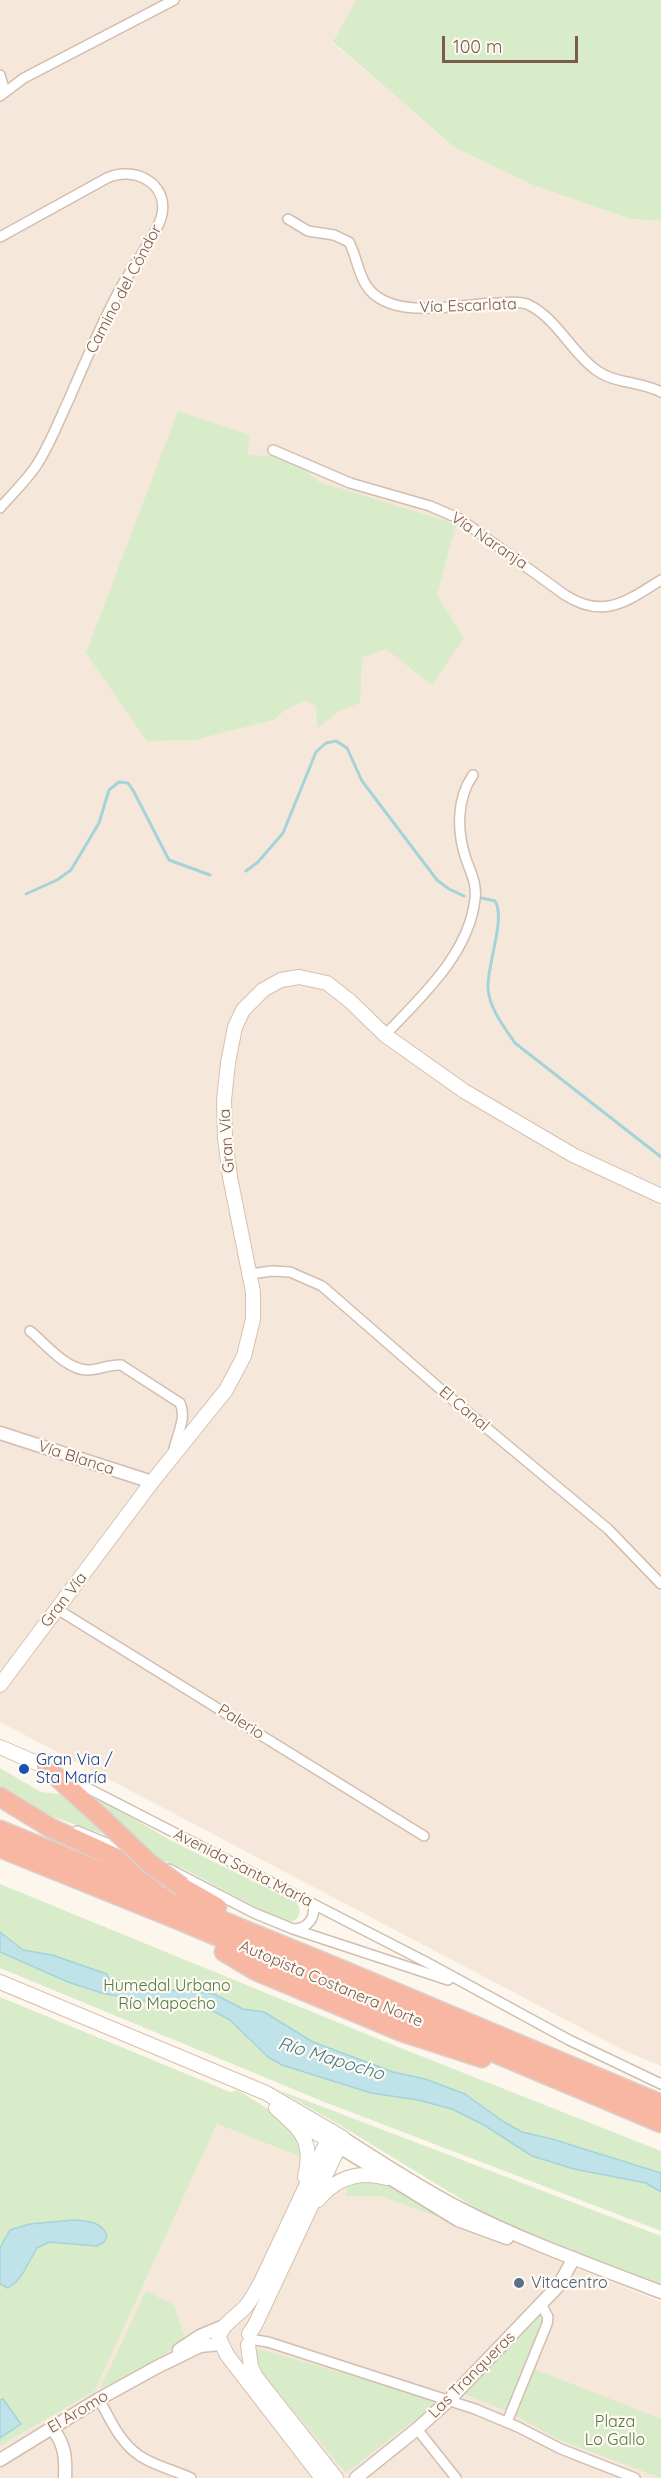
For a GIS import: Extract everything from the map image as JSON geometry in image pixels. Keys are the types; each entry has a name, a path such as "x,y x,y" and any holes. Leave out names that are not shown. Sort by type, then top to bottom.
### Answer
{"highway":[{"path":"46,1767 149,1863 182,1887 247,1923 272,1940"},
{"path":"0,1797 49,1827 125,1861 154,1880"},
{"name":"Autopista Costanera Norte","path":"0,1830 272,1940 661,2104"},
{"name":"Autopista Costanera Norte","path":"0,1848 661,2123"},
{"path":"224,1952 256,1971 421,2039 496,2062 539,2071"}],"main road":[{"name":"Gran Vía","path":"0,1685 152,1482 226,1390 244,1356 253,1319 253,1292 230,1177 224,1119 225,1082 235,1027 243,1010 272,984 289,978 309,978 327,983 339,991 385,1035 441,1076 543,1138 603,1171 661,1196"},
{"name":"Avenida Santa María","path":"3,1745 46,1767"},
{"path":"0,1982 266,2093 335,2139"},
{"path":"238,2083 276,2108 335,2139"},
{"path":"276,2108 298,2128 308,2147 308,2163 298,2202"},
{"path":"322,2478 222,2346 220,2332 249,2302 260,2284 298,2202 335,2139"},
{"path":"222,2346 237,2353 249,2339 306,2216 335,2139"},
{"path":"306,2216 330,2187 342,2180 364,2174 387,2178"},
{"path":"227,2325 244,2326 249,2339 251,2367 256,2377 336,2478"}],"street":[{"path":"0,75 3,94 24,78 69,53 174,0"},
{"name":"Camino del Cóndor","path":"0,237 120,173 134,174 147,179 156,189 161,200 162,217 100,328 46,445 35,466 0,508"},
{"name":"Vía Escarlata","path":"288,219 308,231 334,235 349,242 364,282 372,293 390,305 409,308 494,303 527,304 546,319 598,372 613,379 643,384 661,392"},
{"name":"Vía Naranja","path":"273,450 350,483 430,506 460,519 565,595 582,604 598,607 624,604 661,580"},
{"path":"385,1035 445,967 471,921 476,890 463,849 460,820 462,802 473,776"},
{"name":"El Canal","path":"250,1274 282,1271 301,1275 322,1286 453,1400 608,1528 661,1584"},
{"path":"30,1330 69,1365 78,1369 90,1370 111,1364 121,1365 180,1403 183,1419 174,1442 172,1459"},
{"name":"Vía Blanca","path":"0,1433 152,1482"},
{"name":"Palerio","path":"57,1609 424,1836"},
{"name":"Avenida Santa María","path":"46,1767 313,1904 569,2040 661,2084"},
{"name":"Avenida Santa María","path":"0,1797 159,1864 254,1913 293,1929 430,1973 484,1994"},
{"path":"293,1929 302,1928 308,1924 314,1914 313,1904"},
{"path":"335,2139 387,2178 458,2220 514,2241 534,2243"},
{"path":"335,2139 459,2208 534,2243 661,2292"},
{"name":"Las Tranqueras","path":"356,2478 448,2401 559,2285 574,2258"},
{"path":"507,2422 547,2324 548,2317 541,2304"},
{"name":"El Aromo","path":"157,2367 200,2336 227,2325"},
{"path":"249,2339 268,2342 507,2422 572,2454 635,2478"},
{"name":"El Aromo","path":"0,2460 99,2399 157,2367 200,2346 222,2346"},
{"path":"99,2399 129,2448 146,2459 191,2478"},
{"path":"52,2428 60,2439 65,2453 65,2478"},
{"path":"417,2429 456,2478"}],"shaded area":[{"path":"0,0 356,0 333,43 454,147 530,184 630,219 661,221 661,2066 627,2052 0,1722"},
{"path":"217,2124 661,2302 661,2478 0,2478 0,2446 95,2391"}],"green space":[{"path":"356,0 661,0 661,221 630,219 530,184 454,147 333,42"},
{"path":"178,411 250,435 247,455 284,457 299,464 319,482 456,524 437,595 464,638 432,685 386,649 362,657 360,703 341,710 317,728 316,706 305,700 284,711 273,720 194,740 147,741 86,653"},
{"path":"0,1768 41,1792 60,1794 76,1803 106,1835 53,1817 0,1788"},
{"path":"93,1795 170,1840 297,1903 300,1910 298,1917 294,1921 284,1922 186,1870 155,1857 130,1835"},
{"name":"Humedal Urbano Río Mapocho","path":"0,1884 388,2043 661,2151 661,2231 322,2101 0,1968"},
{"path":"0,1997 230,2092 237,2090 268,2109 287,2125 299,2145 300,2157 217,2124 95,2391 0,2446"},
{"path":"276,2089 661,2236 661,2286 497,2221"},
{"path":"355,2178 380,2178 463,2226 380,2196 347,2196 347,2185"},
{"path":"146,2291 174,2305 186,2341 139,2370 100,2389"},
{"name":"Plaza Lo Gallo","path":"538,2315 543,2321 524,2365 661,2419 661,2478 562,2441 507,2411 462,2393"},
{"path":"259,2349 439,2401 346,2473 260,2371 255,2351"}],"water":[{"name":"Río Mapocho","path":"0,1932 23,1950 52,1955 107,1974 108,1978 160,1990 214,1994 243,2009 264,2012 313,2042 393,2072 425,2079 465,2094 522,2132 661,2173 661,2192 646,2183 574,2169 532,2156 484,2125 452,2109 418,2100 371,2093 282,2065 268,2057 230,2020 202,2005 165,2001 149,2002 102,1993 68,1982 0,1952"},
{"path":"74,2220 94,2223 102,2227 107,2236 104,2242 97,2246 49,2242 37,2248 16,2282 8,2288 0,2284 0,2248 10,2230 30,2224"},
{"path":"3,2399 21,2424 0,2438 0,2400"}],"waterway":[{"path":"246,871 258,862 283,833 316,752 326,743 336,741 347,748 362,781 437,880 464,896"},
{"path":"26,894 57,880 71,870 99,823 109,790 119,782 128,783 134,792 169,860 210,875"},
{"path":"477,897 495,901 498,909 488,988 494,1010 515,1043 661,1157"}],"place":[{"name":"Gran Via / Sta María","path":"24,1769"},
{"name":"Vitacentro","path":"519,2283"}]}
